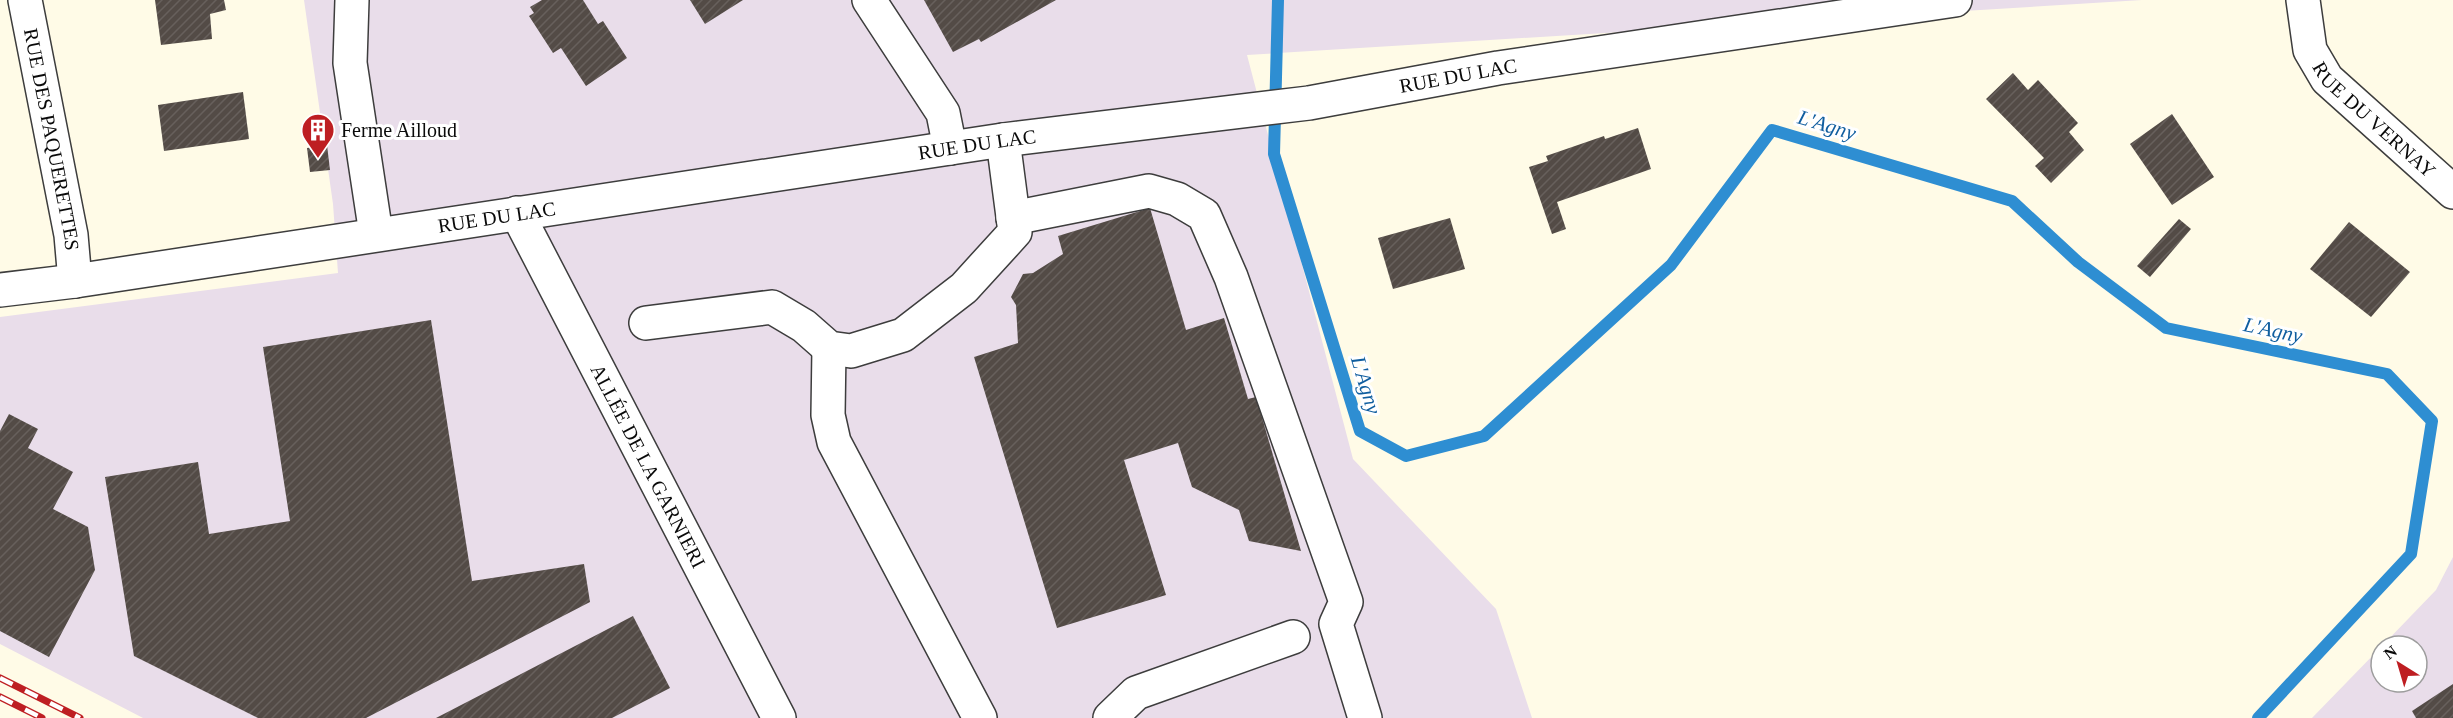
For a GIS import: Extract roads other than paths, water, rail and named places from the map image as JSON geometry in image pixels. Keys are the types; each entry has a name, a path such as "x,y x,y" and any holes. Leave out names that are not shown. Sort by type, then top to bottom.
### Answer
{"street":[{"path":"352,0 350,63 376,234"},
{"path":"869,0 944,113 950,148"},
{"name":"RUE DU LAC","path":"0,290 75,281 1003,140 1309,103 1807,11 1954,0"},
{"name":"RUE DU VERNAY","path":"2303,0 2310,50 2327,79 2345,98 2453,192"},
{"name":"RUE DES PAQUERETTES","path":"17,4 71,236 75,281"},
{"path":"646,322 772,307 804,326 829,348 851,351 903,334 964,288 1015,232 1003,140"},
{"path":"1013,218 1149,191 1177,199 1204,215 1231,278 1346,602 1336,624 1365,718"},
{"name":"ALLÉE DE LA GARNIERI","path":"517,213 779,718"},
{"path":"829,348 828,415 834,442 980,718"},
{"path":"1110,718 1136,693 1293,637"}],"waterway":[{"name":"L'Agny","path":"1278,0 1274,154 1360,431 1406,456 1484,436 1671,265 1772,130 2012,201 2078,262 2166,328 2387,374 2432,421 2411,554 2258,718"}],"railway":[{"path":"0,678 80,718"},
{"path":"0,697 42,718"}],"place":[{"name":"Ferme Ailloud","path":"318,159"}]}
